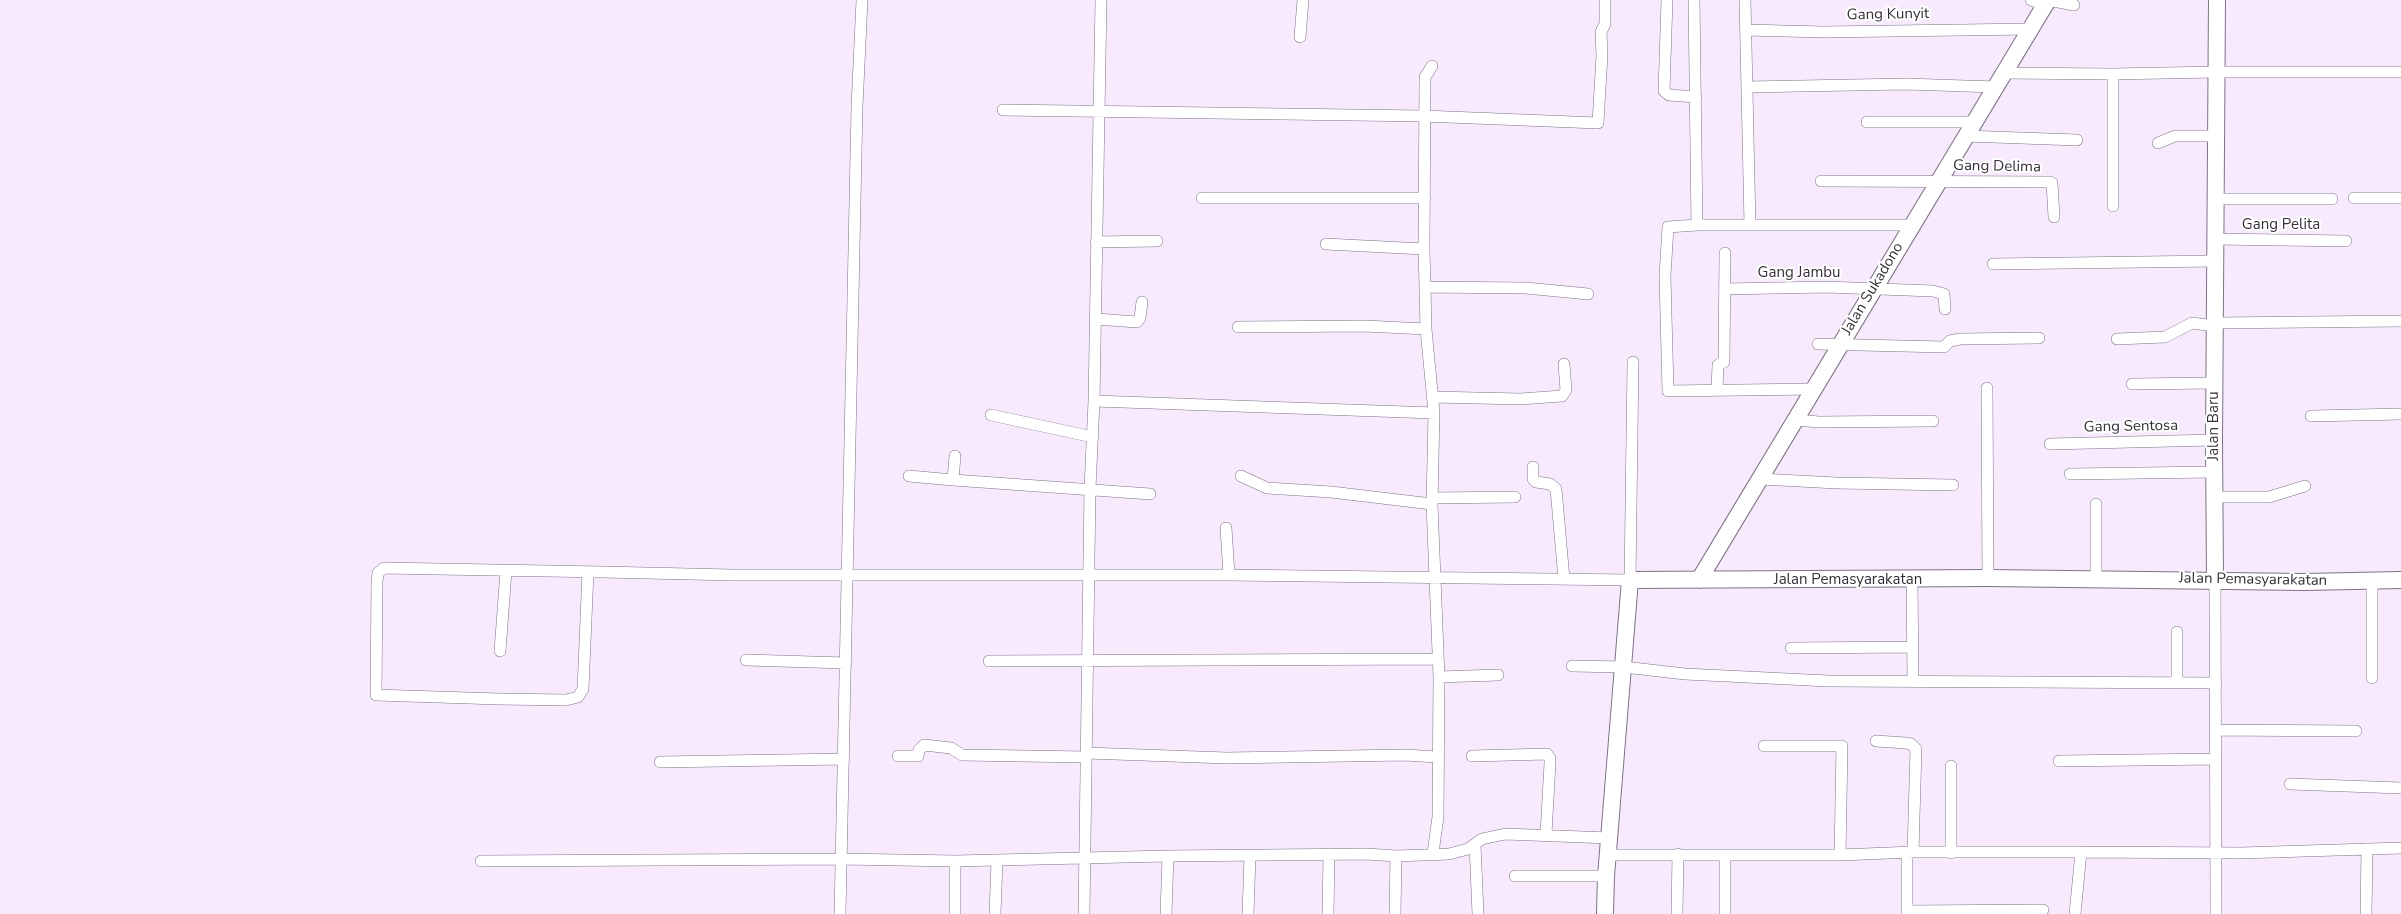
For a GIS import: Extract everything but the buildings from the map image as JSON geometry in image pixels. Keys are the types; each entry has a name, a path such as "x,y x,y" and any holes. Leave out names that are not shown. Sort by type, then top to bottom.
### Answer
{"street":[{"path":"840,914 857,106 862,0"},
{"path":"1084,914 1090,488 1096,319 1101,0"},
{"path":"1300,36 1303,0"},
{"path":"1003,110 1426,116 1599,122 1602,55 1601,32 1605,24 1605,0"},
{"path":"1667,0 1664,91 1669,95 1696,97"},
{"path":"1694,0 1697,225"},
{"path":"1745,0 1750,225"},
{"name":"Jalan Baru","path":"2216,914 2214,383 2216,325 2217,0"},
{"path":"2043,1 2074,5"},
{"name":"Jalan Sukadono","path":"1699,580 2030,29 2043,1"},
{"name":"Gang Kunyit","path":"1746,30 1824,32 2030,29"},
{"path":"1432,66 1425,77 1424,249 1426,329 1434,413 1432,501 1439,677 1438,818 1434,853"},
{"path":"1747,87 1906,84 2113,74 2401,72"},
{"path":"2113,74 2113,206"},
{"path":"1866,122 1974,122"},
{"path":"1965,136 2077,140"},
{"path":"2158,143 2175,136 2217,136"},
{"path":"1821,180 1938,181"},
{"name":"Gang Delima","path":"1938,181 2051,182 2054,217"},
{"path":"1202,198 1425,198"},
{"path":"2354,198 2401,198"},
{"path":"2216,200 2332,200"},
{"path":"1813,389 1669,392 1667,390 1665,276 1668,227 1697,225 1911,225"},
{"name":"Gang Pelita","path":"2216,240 2346,240"},
{"path":"1096,242 1157,241"},
{"path":"1326,244 1424,249"},
{"path":"1718,390 1718,365 1724,362 1725,253"},
{"path":"1993,264 2216,261"},
{"path":"1425,287 1526,288 1588,294"},
{"name":"Gang Jambu","path":"1725,288 1873,288 1942,293 1945,296 1945,309"},
{"path":"1096,319 1137,322 1140,318 1142,302"},
{"path":"2117,339 2164,337 2192,323 2216,325 2401,321"},
{"path":"1238,327 1365,326 1426,329"},
{"path":"1818,344 1944,347 1950,341 1960,339 2039,338"},
{"path":"1605,914 1606,876 1630,580 1633,362"},
{"path":"1433,397 1520,399 1562,396 1566,390 1564,364"},
{"path":"2132,384 2214,383"},
{"path":"1987,388 1988,578"},
{"path":"1094,401 1434,413"},
{"path":"2311,416 2401,414"},
{"path":"991,416 1093,437"},
{"path":"1796,420 1819,422 1933,421"},
{"name":"Gang Sentosa","path":"2050,444 2214,440"},
{"path":"953,480 955,456"},
{"path":"1533,467 1533,478 1536,482 1550,484 1556,489 1564,579"},
{"path":"2070,474 2214,472"},
{"path":"909,476 1090,488 1150,494"},
{"path":"1240,476 1267,488 1432,501 1515,497"},
{"path":"1760,479 1837,484 1953,485"},
{"path":"2214,497 2269,497 2304,486"},
{"path":"2096,504 2096,578"},
{"path":"1226,528 1229,575"},
{"path":"588,572 584,690 578,697 566,700 509,700 376,695 377,582 381,569 588,572 732,575 1229,575 1630,580"},
{"path":"500,650 506,571"},
{"name":"Jalan Pemasyarakatan","path":"1630,580 1912,580 1988,578 2401,580"},
{"path":"1912,580 1913,680"},
{"path":"2372,581 2372,678"},
{"path":"2177,632 2177,683"},
{"path":"1791,648 1912,647"},
{"path":"989,661 1088,659 1211,661 1438,660"},
{"path":"746,660 846,663"},
{"path":"1572,666 1624,667 1765,679 2216,683"},
{"path":"1439,677 1498,675"},
{"path":"2216,730 2356,730"},
{"path":"1876,741 1906,743 1911,744 1916,749 1908,913 2043,910"},
{"path":"898,756 918,756 919,750 924,745 951,748 962,754 1227,758 1437,756"},
{"path":"1764,746 1842,746 1840,855"},
{"path":"1472,756 1547,754 1550,758 1550,763 1546,834"},
{"path":"660,762 844,759"},
{"path":"2059,762 2215,759"},
{"path":"1951,766 1951,853"},
{"path":"2290,784 2401,788"},
{"path":"481,861 842,859 997,861 1168,856 1329,854 1396,856 1434,853 1449,854 1468,849 1482,839 1498,835 1546,834 1609,838"},
{"path":"1475,844 1478,914"},
{"path":"1608,855 1840,855 1910,852 2216,852 2401,848"},
{"path":"2366,914 2367,849"},
{"path":"2075,914 2082,852"},
{"path":"1328,914 1329,854"},
{"path":"1677,914 1678,854"},
{"path":"1725,854 1726,914"},
{"path":"1166,914 1168,856"},
{"path":"1248,914 1250,856"},
{"path":"1395,914 1396,856"},
{"path":"954,914 955,861"},
{"path":"995,914 997,861"},
{"path":"1515,876 1606,876"}]}
